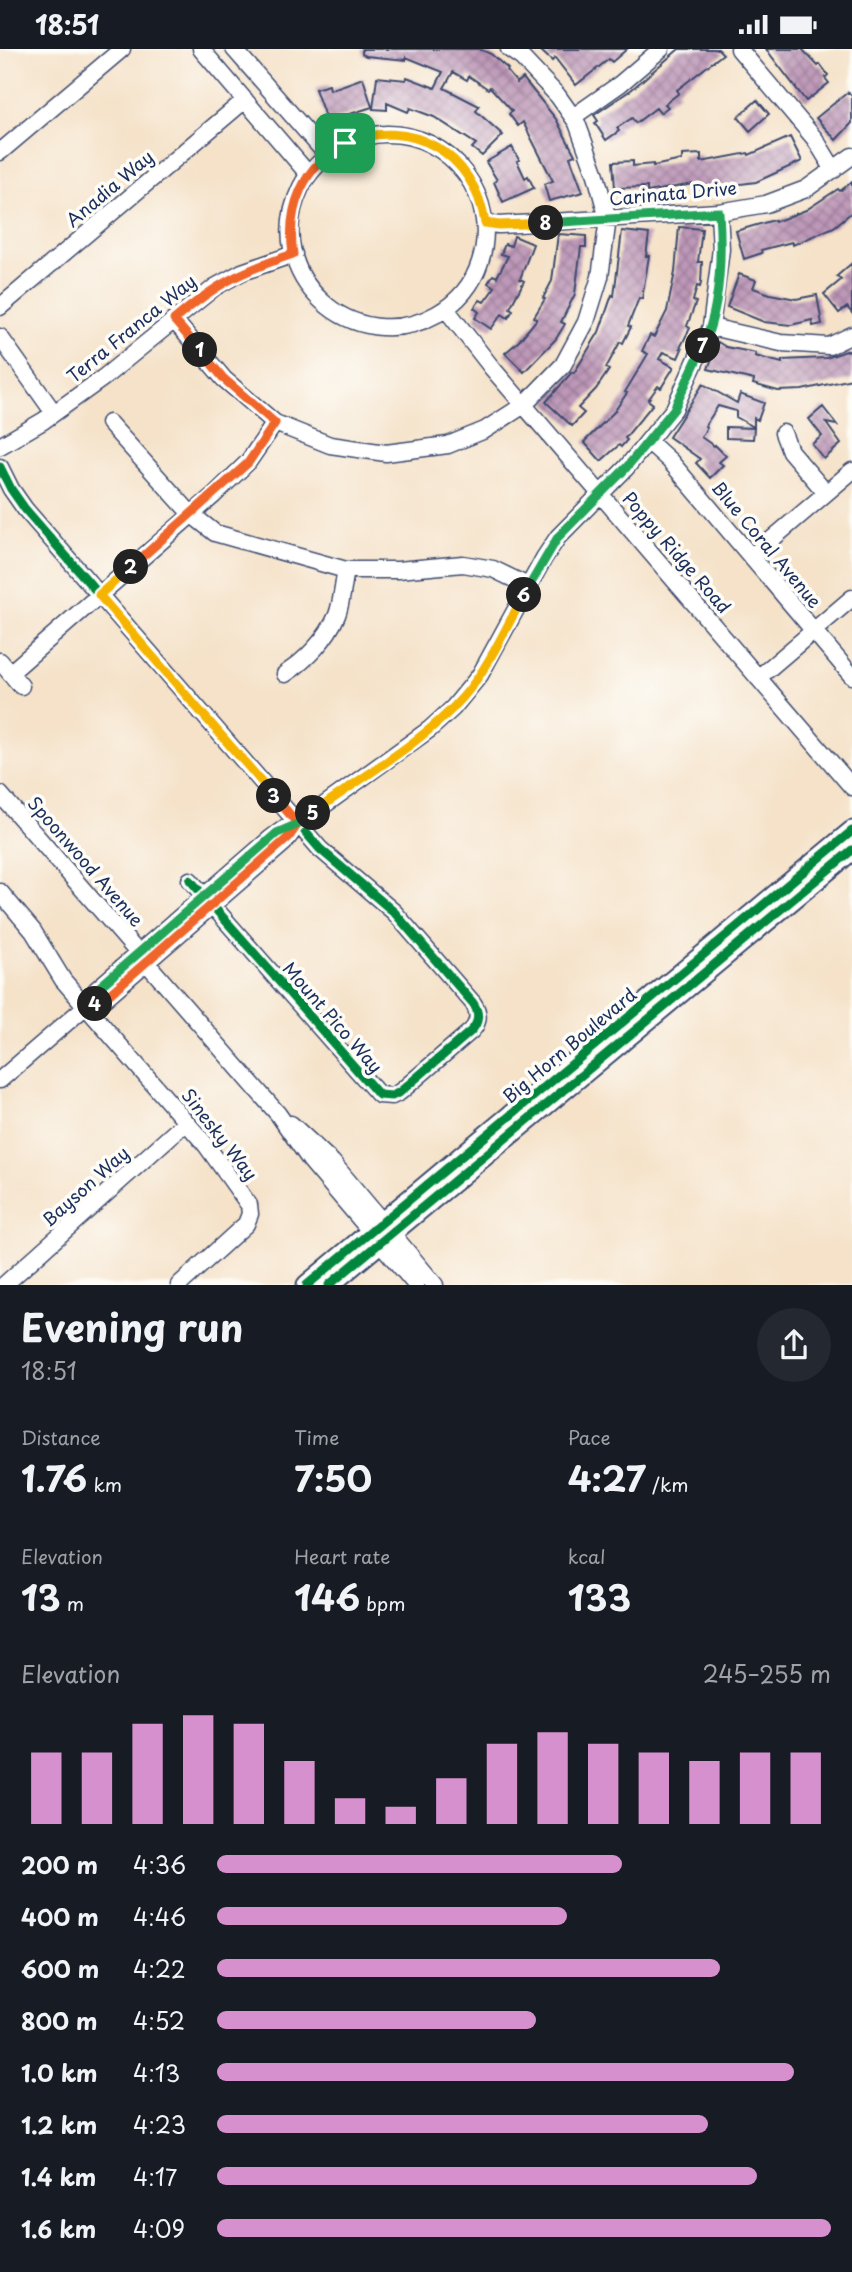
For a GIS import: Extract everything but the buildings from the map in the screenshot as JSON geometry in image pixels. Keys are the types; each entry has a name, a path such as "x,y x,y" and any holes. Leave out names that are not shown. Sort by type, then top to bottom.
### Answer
{"main road":[{"name":"Big Horn Boulevard","path":"329,1285 381,1232 852,831"},
{"name":"Big Horn Boulevard","path":"307,1285 381,1232 852,850"}],"street":[{"path":"0,152 122,49"},
{"path":"201,49 309,175"},
{"path":"234,49 315,143 329,150 363,137 403,135 431,144 448,155 468,177 481,203 485,223 483,250 475,275 460,297 446,309 424,322 398,328 372,327 347,319 325,305 307,286 293,254 290,237 292,211 301,186 316,165 336,148"},
{"path":"174,320 224,379 275,423 330,445 386,453 448,445 485,430 524,405 563,365 586,322 600,277 608,219 596,175 577,123 558,96 522,58 509,49"},
{"path":"573,117 620,84 661,49"},
{"path":"739,49 815,139 834,170"},
{"name":"Anadia Way","path":"0,307 245,100"},
{"name":"Carinata Drive","path":"485,223 499,225 719,212 766,204 806,189 852,156"},
{"path":"1,1077 86,1006 93,993 142,958 208,900 284,842 298,824 424,734 453,708 480,675 558,537 601,495 674,409 711,327 722,249 719,212"},
{"name":"Terra Franca Way","path":"0,446 54,413 110,373 202,296 228,279 293,254"},
{"name":"Poppy Ridge Road","path":"446,309 524,405 852,787"},
{"path":"711,327 781,343 829,345 852,335"},
{"path":"0,337 54,413"},
{"path":"109,423 191,514 215,533 346,570 398,570 463,564 493,569 528,586"},
{"path":"21,686 5,667 99,595 248,463 275,423"},
{"path":"783,433 790,451 826,493"},
{"name":"Blue Coral Avenue","path":"648,441 670,461 852,676"},
{"name":"Mount Pico Way","path":"0,467 20,503 99,595 336,865 394,912 473,1003 478,1019 471,1031 396,1095 379,1095 190,880"},
{"path":"751,557 852,471"},
{"path":"285,674 300,664 316,647 337,614 346,570"},
{"path":"758,678 852,598"},
{"name":"Spoonwood Avenue","path":"0,794 278,1114 310,1160 381,1232"},
{"name":"Sinesky Way","path":"0,893 33,931 56,970 186,1122 247,1201 250,1214 246,1224 178,1285"},
{"name":"Bayson Way","path":"9,1280 186,1122"},
{"path":"381,1232 416,1285"},
{"path":"381,1232 435,1285"}],"cycle path":[{"path":"0,467 25,509 320,849 394,912 473,1003 478,1014 476,1025 400,1092 392,1096 379,1095 190,880"},
{"path":"307,1285 852,831"},
{"path":"329,1285 852,850"}],"route":[{"path":"345,143 316,165 301,186 292,211 290,237 293,254 228,279 202,296 174,320 224,379 275,423 248,463 99,595 298,824 284,842 104,999 86,1006 96,990 277,833 298,824 430,729 453,708 480,675 558,537 626,468 674,409 711,327 722,249 719,212 499,225 485,223 481,203 468,177 448,155 431,144 403,135 383,134 345,143"}]}
